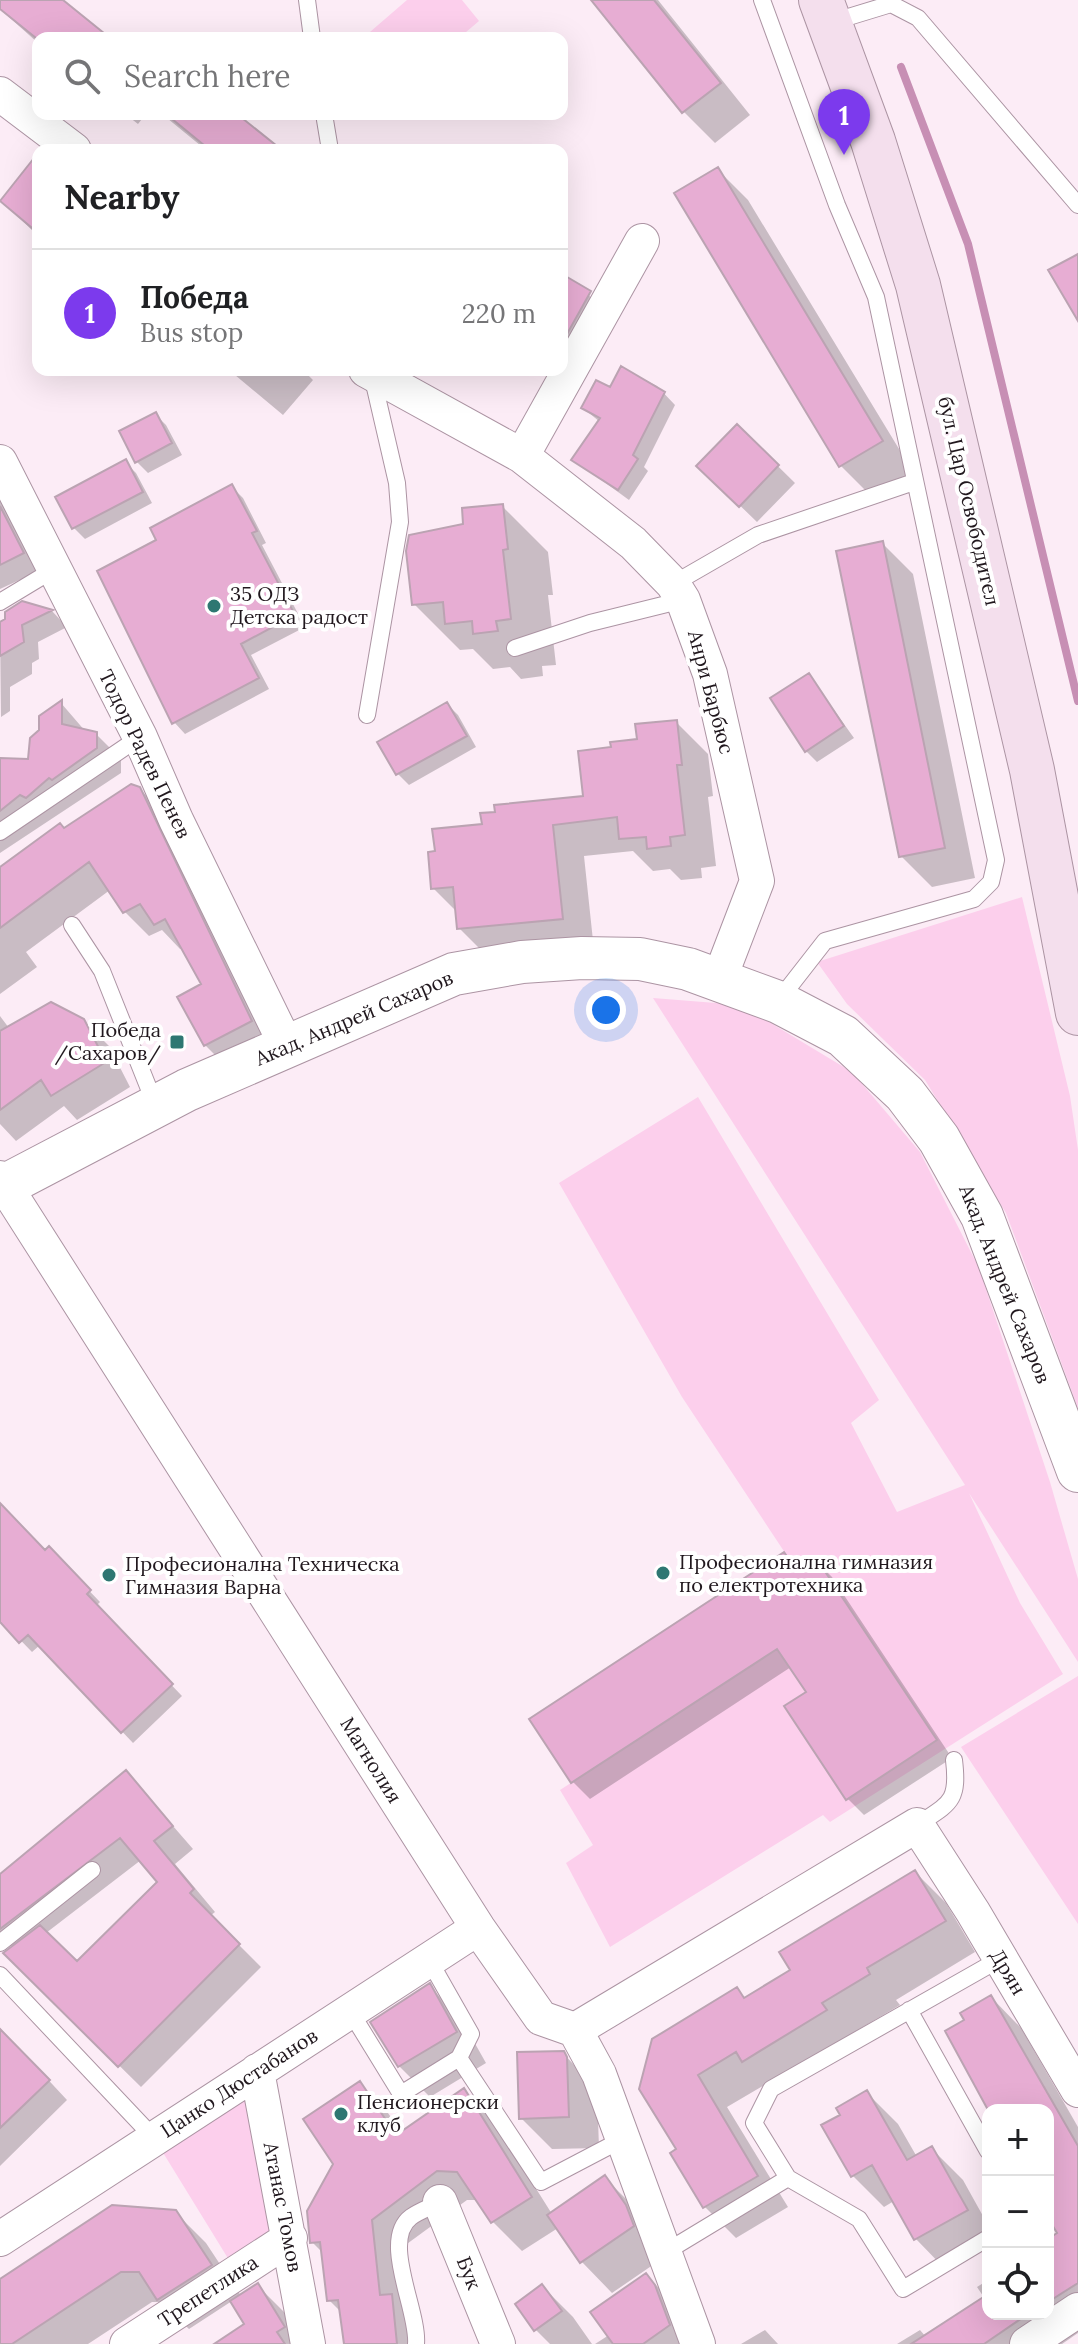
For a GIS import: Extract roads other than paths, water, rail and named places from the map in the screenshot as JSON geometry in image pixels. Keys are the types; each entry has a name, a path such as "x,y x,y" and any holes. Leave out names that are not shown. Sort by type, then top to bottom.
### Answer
{"main road":[{"name":"бул. Цар Освободител","path":"837,10 908,183 1000,538 1078,903"},
{"name":"бул. Цар Освободител","path":"837,10 873,141 918,285 1032,770 1078,1013"}],"street":[{"path":"0,94 32,118"},
{"path":"34,120 66,144"},
{"path":"568,374 642,241"},
{"name":"Анри Барбюс","path":"376,376 522,456 633,543 678,592 710,674 757,881 719,980"},
{"path":"522,456 567,376"},
{"name":"Тодор Радев Пенев","path":"0,462 140,737 176,820 287,1047"},
{"name":"Акад. Андрей Сахаров","path":"2,1184 156,1106 454,974 522,962 640,959 719,980 778,1002 843,1036 905,1094 939,1139 982,1216 1078,1471"},
{"name":"Магнолия","path":"2,1184 478,1928 541,2018 575,2030"},
{"path":"698,2344 599,2074 575,2030 917,1825"},
{"name":"Дрян","path":"917,1825 1078,2090"},
{"name":"Цанко Дюстабанов","path":"0,2239 478,1928"},
{"name":"Атанас Томов","path":"257,2071 308,2344"},
{"name":"Бук","path":"440,2202 498,2344"},
{"name":"Трепетлика","path":"127,2344 290,2238"},
{"path":"1027,2344 1078,2310"}],"lane":[{"path":"307,0 311,32"},
{"path":"762,0 837,205 876,297 996,860 991,882 974,899 825,941 778,1002"},
{"path":"837,10 891,4 918,18 1077,204"},
{"path":"325,120 329,144"},
{"path":"367,715 400,522 397,483 370,376"},
{"path":"515,648 678,592 758,535 914,482"},
{"path":"0,602 53,570"},
{"path":"0,832 140,737"},
{"path":"72,925 102,971 156,1106"},
{"path":"917,1825 952,1802 957,1786 954,1760"},
{"path":"0,1943 92,1870"},
{"path":"982,2242 903,2289 859,2219 788,2178 754,2123 771,2089 1000,1959"},
{"path":"350,2011 401,2094 459,2058 471,2034 429,1960"},
{"path":"0,1975 154,2138"},
{"path":"909,2010 982,2140"},
{"path":"459,2058 541,2182 623,2139"},
{"path":"664,2253 788,2178"},
{"path":"416,2344 398,2250 400,2230 410,2218 440,2202"}],"waterway":[{"path":"901,67 968,244 1078,701"}],"place":[{"name":"Победа","path":"844,155"},
{"name":"35 ОДЗ Детска радост","path":"214,606"},
{"name":"Победа /Сахаров/","path":"177,1042"},
{"name":"Професионална гимназия по електротехника","path":"663,1573"},
{"name":"Професионална Техническа Гимназия Варна","path":"109,1575"},
{"name":"Пенсионерски клуб","path":"341,2114"}]}
